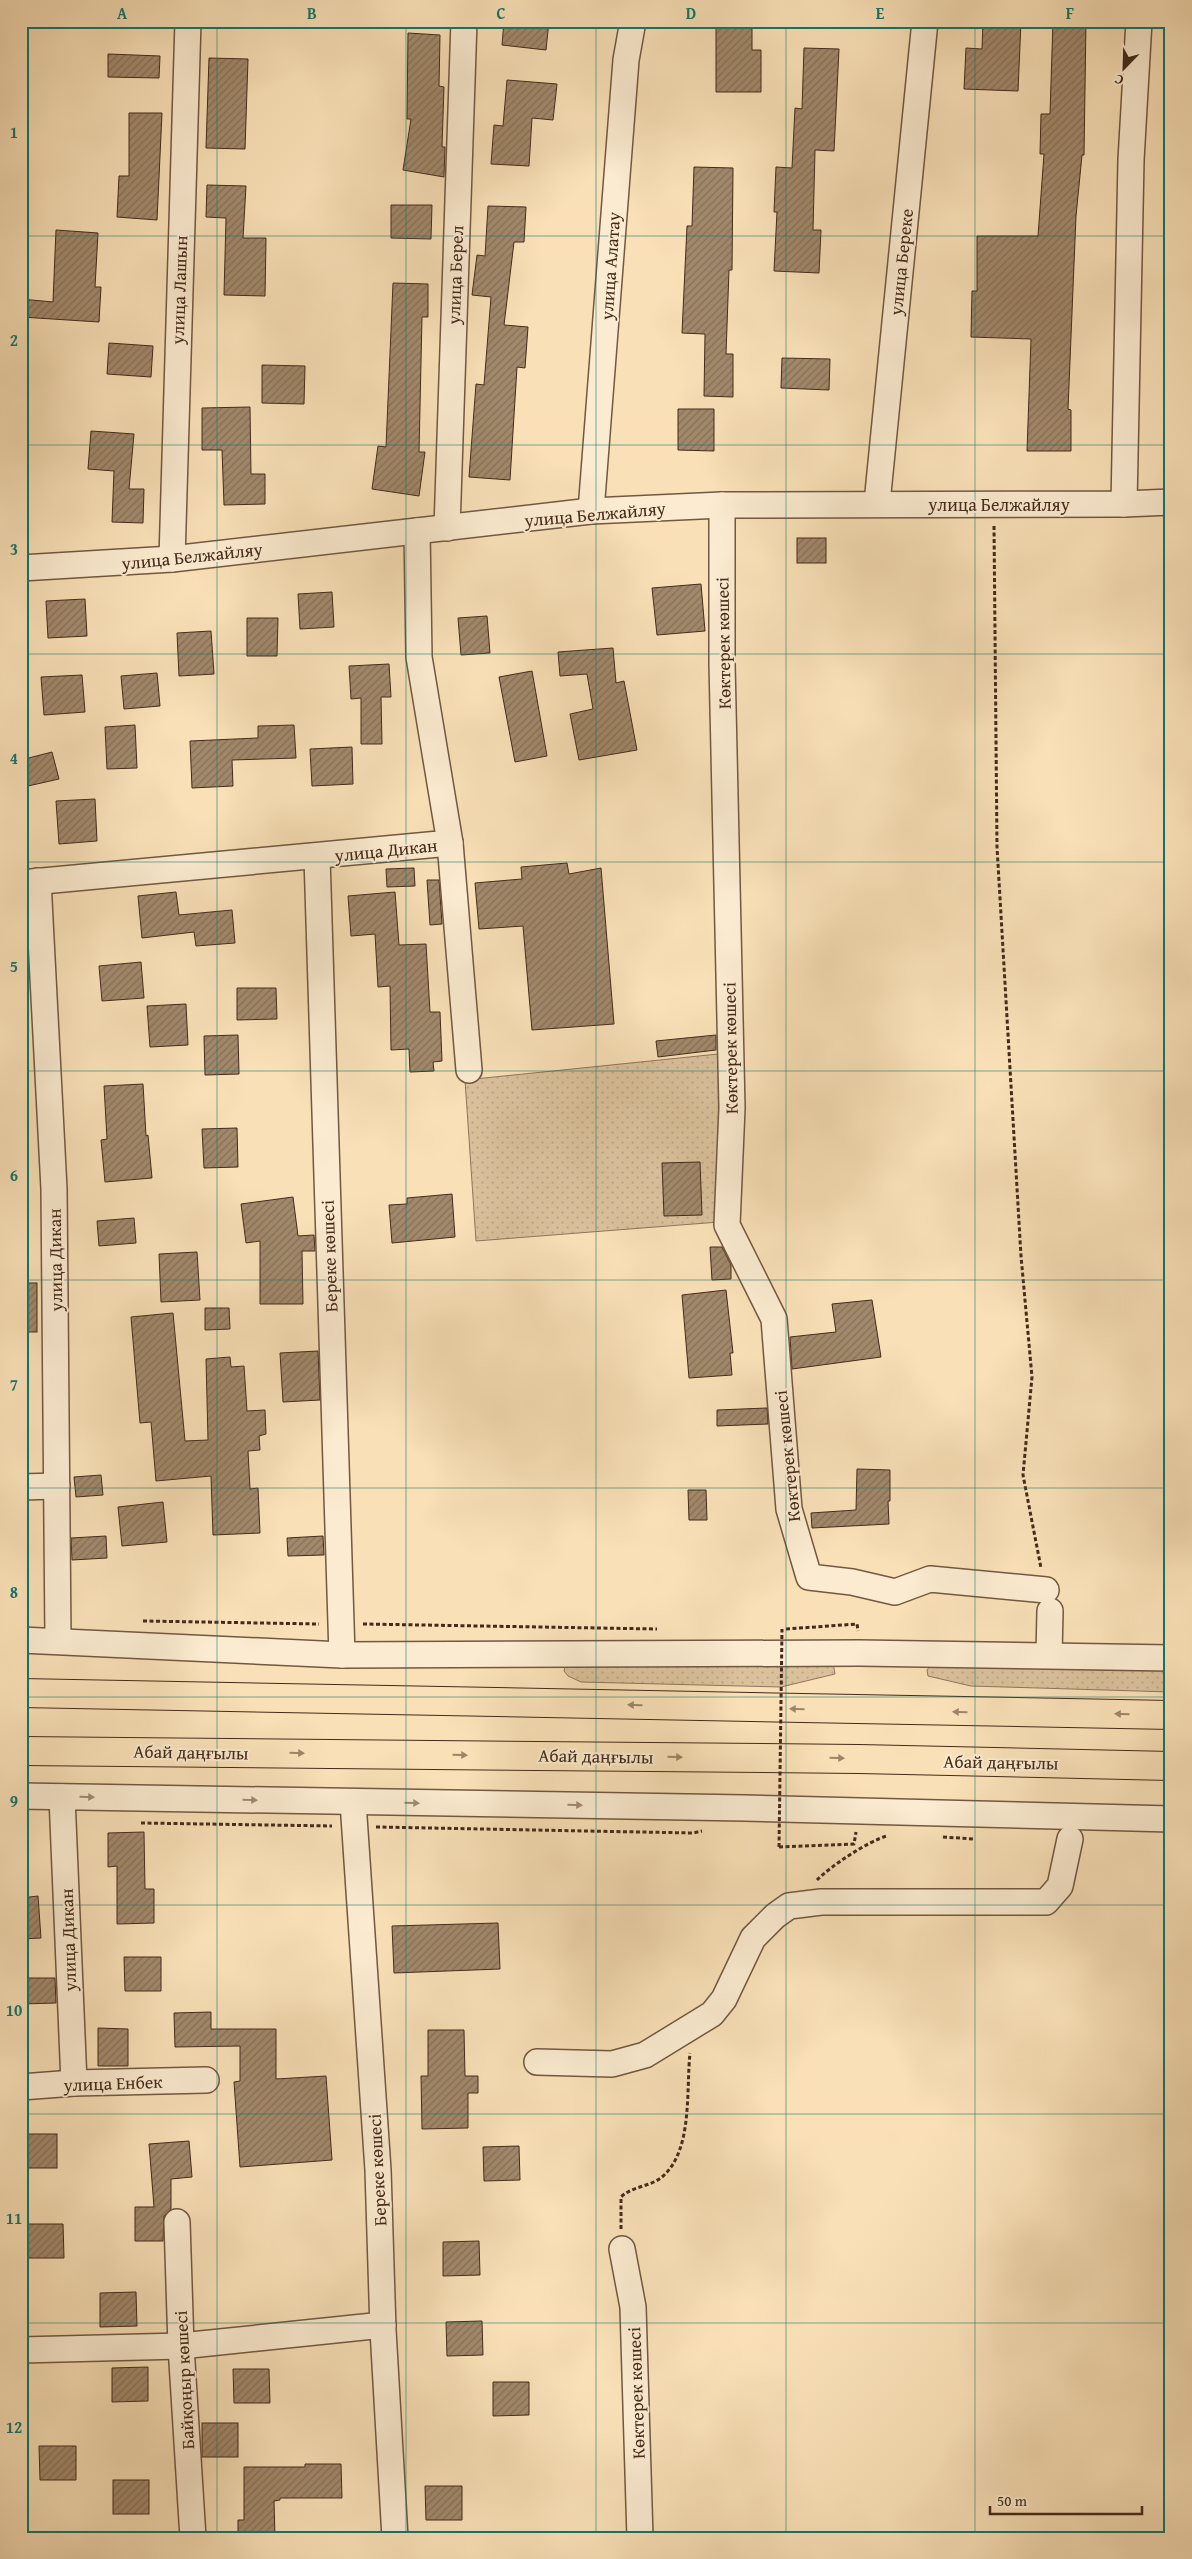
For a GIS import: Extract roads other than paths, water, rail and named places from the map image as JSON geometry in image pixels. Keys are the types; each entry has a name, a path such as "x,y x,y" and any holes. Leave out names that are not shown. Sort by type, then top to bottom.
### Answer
{"main road":[{"path":"21,1693 1171,1715"},
{"name":"Абай даңғылы","path":"21,1751 859,1758 1171,1766"}],"street":[{"name":"улица Лашын","path":"172,560 188,21"},
{"name":"улица Берел","path":"447,528 464,21"},
{"name":"улица Алатау","path":"591,511 626,60 633,21"},
{"name":"улица Береке","path":"877,503 926,21"},
{"path":"1124,504 1131,160 1139,21"},
{"name":"улица Белжайляу","path":"21,568 172,560 591,511 722,505 877,503 1124,504 1171,502"},
{"name":"Көктерек көшесі","path":"722,505 722,663 732,1108 727,1225 774,1319 789,1509 809,1577 852,1582 896,1592 930,1579 1048,1600 1050,1655"},
{"name":"улица Дикан","path":"58,1640 54,1189 30,882 317,857 450,843 419,657 416,530"},
{"path":"450,843 469,1070"},
{"name":"Береке көшесі","path":"317,857 342,1655"},
{"path":"21,1487 57,1486"},
{"path":"21,1640 58,1640 342,1655 1050,1655 1171,1658"},
{"path":"21,1796 1171,1819"},
{"name":"улица Дикан","path":"62,1797 74,2083"},
{"name":"Береке көшесі","path":"353,1802 378,2170 383,2325 395,2538"},
{"path":"537,2062 612,2064 645,2056 698,2024 712,2014 724,1999 753,1938 775,1916 789,1906 821,1902 1046,1902 1060,1886 1070,1839"},
{"name":"улица Енбек","path":"21,2087 74,2083 206,2080"},
{"name":"Байқоңыр көшесі","path":"177,2222 181,2346 193,2538"},
{"name":"Көктерек көшесі","path":"622,2249 633,2307 640,2538"},
{"path":"21,2350 181,2346 383,2325"}]}
